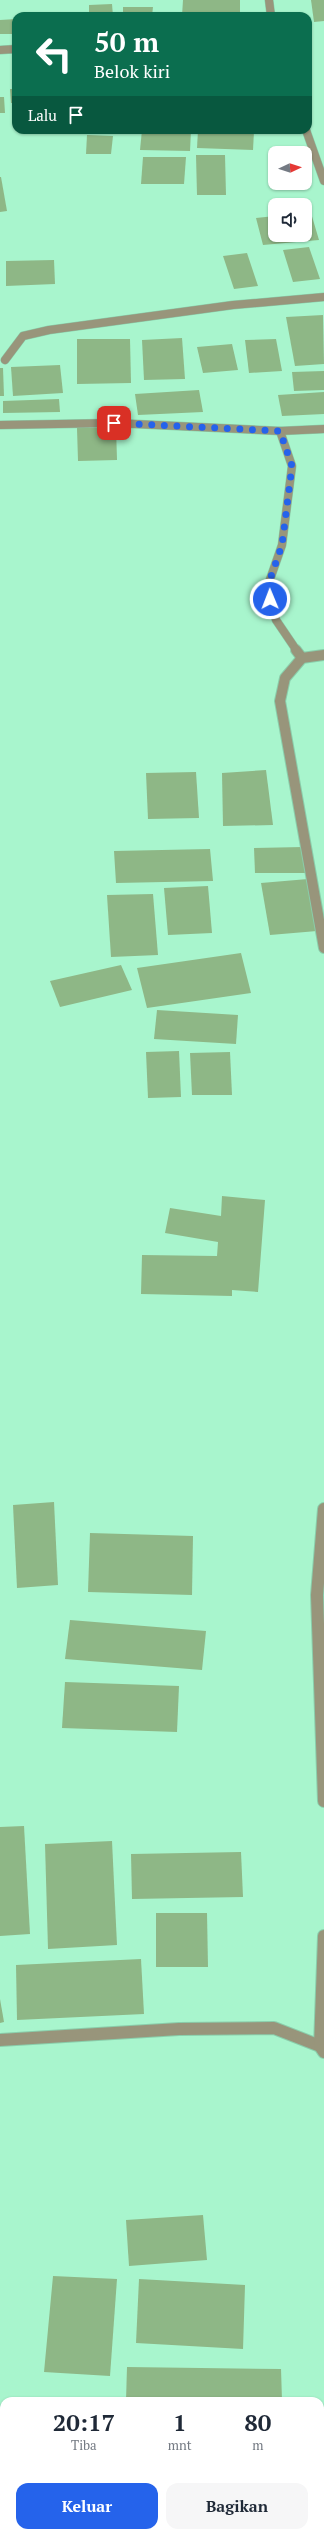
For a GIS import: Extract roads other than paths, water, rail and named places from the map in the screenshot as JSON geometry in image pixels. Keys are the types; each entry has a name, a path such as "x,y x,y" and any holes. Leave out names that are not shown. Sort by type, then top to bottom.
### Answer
{"street":[{"path":"269,0 270,12"},
{"path":"0,50 12,50"},
{"path":"307,134 324,181"},
{"path":"5,360 23,336 49,330 232,305 324,297"},
{"path":"0,425 114,423 280,431 324,429"},
{"path":"280,431 292,466 282,545 267,588 276,620 302,658"},
{"path":"324,655 302,658 285,678 280,701 324,948"},
{"path":"324,1509 317,1594 324,1801"},
{"path":"0,2040 180,2029 274,2028 322,2049 324,1936"}]}
